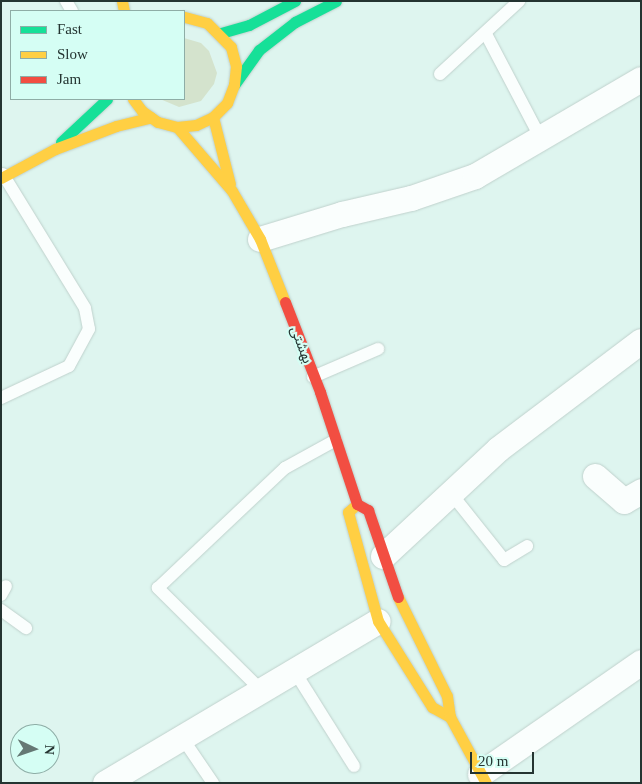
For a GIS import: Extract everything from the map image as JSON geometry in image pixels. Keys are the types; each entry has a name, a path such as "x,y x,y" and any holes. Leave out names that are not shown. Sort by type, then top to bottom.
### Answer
{"street":[{"path":"221,33 249,25 295,1"},
{"path":"134,100 151,117 177,127 196,125 213,117 226,103 234,85 259,50 294,22 336,1"},
{"path":"185,13 207,23 221,33 231,47 236,66 234,85"},
{"path":"260,239 342,214 411,198 475,176 641,79"},
{"path":"55,148 105,100"},
{"path":"2,175 55,148 116,126 151,117"},
{"path":"213,117 232,190"},
{"path":"177,127 232,190"},
{"name":"بهشتی","path":"232,190 260,239 313,377 357,504 368,510 383,556 390,614 447,696 450,717 483,779"},
{"path":"383,556 498,449 641,341"},
{"path":"595,476 624,501 641,490"},
{"name":"بهشتی","path":"357,504 348,512 390,614 432,707 450,717"},
{"path":"105,783 260,689 295,672 390,614"},
{"path":"483,779 641,662"}],"lane":[{"path":"440,74 486,34 519,1"},
{"path":"486,34 540,137"},
{"path":"1,398 68,366 89,329 85,308 2,175"},
{"path":"313,377 378,348"},
{"path":"260,689 158,588 285,468 336,440"},
{"path":"450,492 504,560 527,546"},
{"path":"1,610 26,628"},
{"path":"295,672 354,766"},
{"path":"181,736 213,783"}],"green space":[{"path":"185,38 201,43 209,51 217,73 214,84 201,101 179,107 162,100 185,100"}],"traffic: fast":[{"path":"221,33 249,25 295,1"},
{"path":"234,85 259,50 295,22 336,1"},
{"path":"61,142 106,100"}],"traffic: slow":[{"path":"122,1 124,10"},
{"path":"134,100 142,111 158,122 177,127 196,125 213,117 227,103 234,85 236,66 231,47 207,23 185,17"},
{"path":"1,178 55,149 116,126 151,117"},
{"path":"213,117 230,184"},
{"path":"177,127 232,191 260,239 285,302"},
{"path":"357,504 348,512 378,621 432,707 450,717"},
{"path":"398,597 447,696 450,717 486,783"}],"traffic: jam":[{"path":"285,302 320,392 357,504 368,510 398,597"}]}
